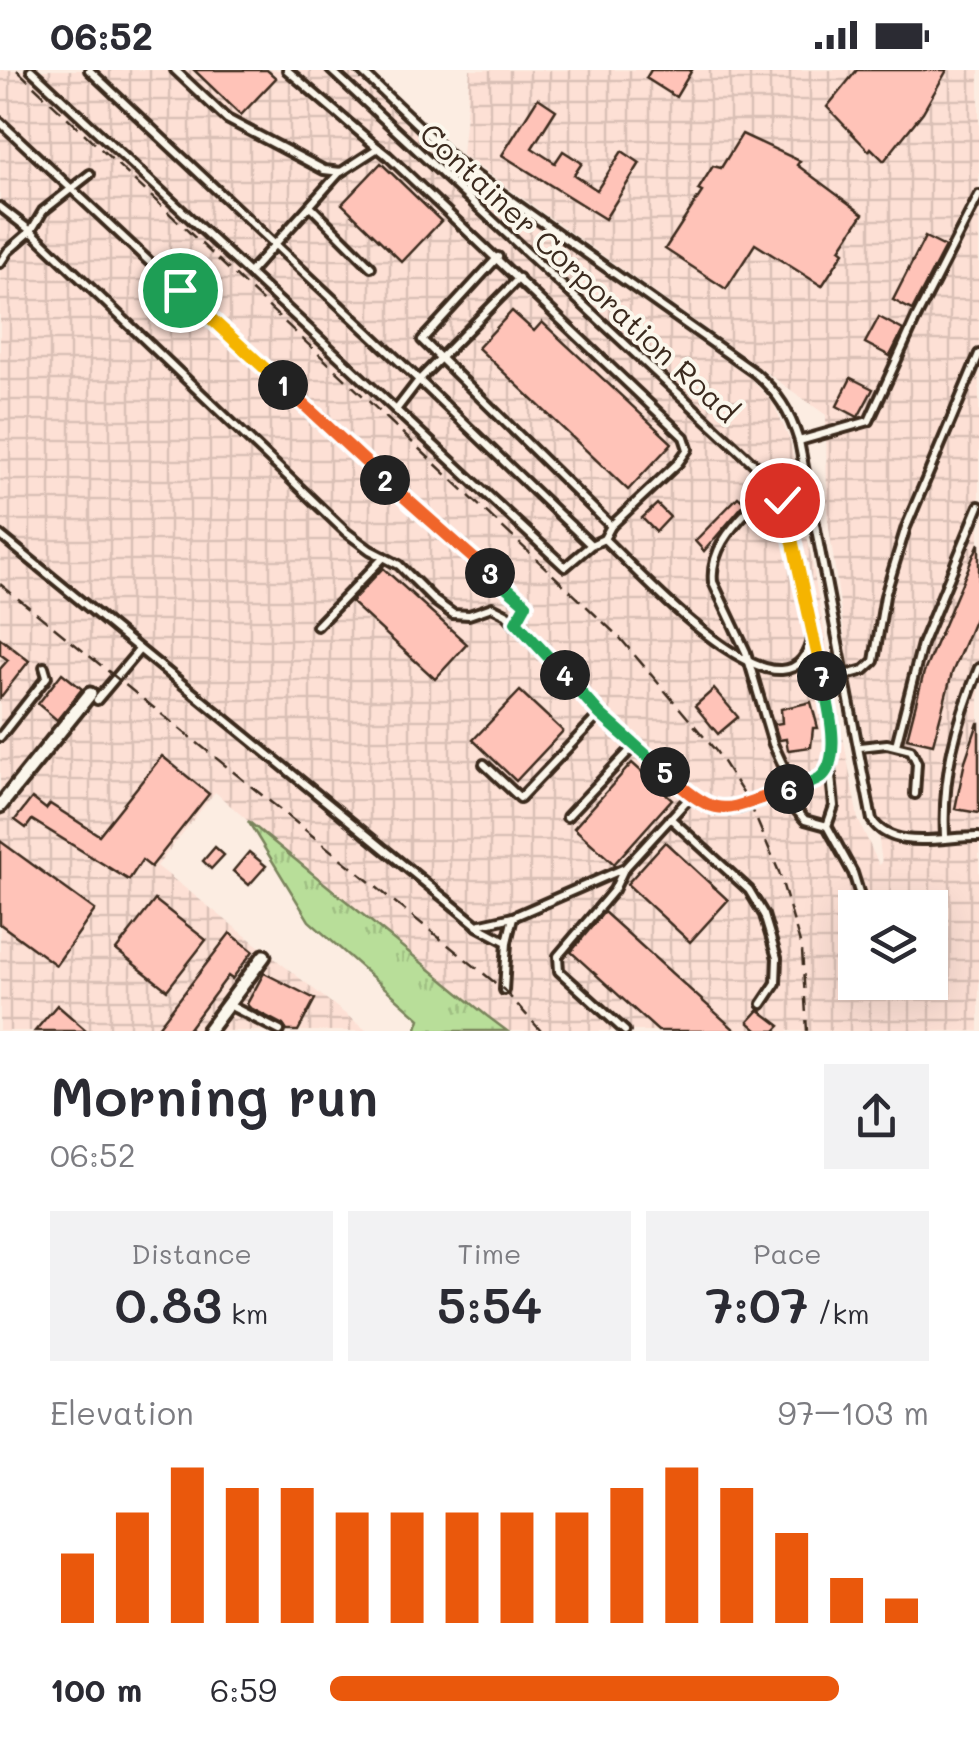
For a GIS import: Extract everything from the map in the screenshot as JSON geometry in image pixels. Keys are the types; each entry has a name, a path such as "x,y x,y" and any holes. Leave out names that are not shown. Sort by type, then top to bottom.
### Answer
{"street":[{"path":"0,806 94,697"},
{"path":"208,1031 264,956"}],"lane":[{"path":"31,70 565,568 591,544 604,538 611,526 678,463 688,449 684,437 498,257 287,70"},
{"path":"89,70 591,544"},
{"path":"175,70 226,119 324,170 341,172"},
{"name":"Container Corporation Road","path":"331,70 768,477 782,500 813,629 833,737 830,766 834,806 827,826"},
{"path":"360,70 457,162 764,380 785,405 799,441 871,815 878,828 903,841 979,837"},
{"path":"0,122 342,442 526,604 516,622"},
{"path":"250,272 341,172 378,148"},
{"path":"0,263 8,250 32,230 43,211 90,174"},
{"path":"799,441 869,421 979,195"},
{"path":"0,207 32,230 346,532 400,564 435,602 453,614 469,615 492,607 516,622 600,714 691,796 718,810 750,804 819,779 830,766"},
{"path":"311,207 372,266"},
{"path":"498,257 424,335 424,345 611,526"},
{"path":"396,410 419,380 519,278"},
{"path":"846,675 864,670 874,661 885,596 906,528 979,354"},
{"path":"896,745 922,644 979,506"},
{"path":"750,509 726,534 712,570 713,582 746,652 773,744 793,787"},
{"path":"0,535 477,925 507,942"},
{"path":"604,538 690,621 762,669 783,672 801,662 810,650 813,629"},
{"path":"317,626 384,557"},
{"path":"94,697 139,650"},
{"path":"0,737 46,676 44,667"},
{"path":"945,836 947,765 958,721 979,668"},
{"path":"484,764 520,798 600,714"},
{"path":"567,818 635,745"},
{"path":"860,747 907,747 917,757 915,794"},
{"path":"780,792 805,820 827,826 858,890"},
{"path":"625,1031 559,971 556,963 614,890 625,868 691,796"},
{"path":"670,818 749,890 764,915 777,958 776,983 762,1004"},
{"path":"477,925 513,917 625,868"},
{"path":"504,990 513,917"},
{"path":"228,1004 280,1031"}],"shaded area":[{"path":"0,70 349,70 453,167 751,379 773,403 790,440 858,819 879,865 882,863 869,766 847,653 827,513 826,415 462,155 470,70 979,70 979,1031 416,1031 420,1019 309,921 248,821 215,792 157,866 367,1031 0,1031"}],"green space":[{"path":"248,821 507,1031 416,1031 420,1019 309,921"}],"building":[{"path":"194,70 267,70 276,78 241,115"},
{"path":"651,70 692,70 676,97 646,78"},
{"path":"857,70 947,70 923,112 884,161 871,148 869,151 827,107"},
{"path":"538,98 556,110 532,148 555,163 563,151 582,163 574,175 597,190 622,151 640,163 605,219 502,155"},
{"path":"742,134 800,161 797,165 863,214 822,286 755,244 726,289 665,249 702,192 698,190 713,166 721,168"},
{"path":"381,163 441,221 402,262 342,204"},
{"path":"925,237 945,247 912,310 893,300"},
{"path":"512,311 534,331 542,322 672,443 628,490 478,348"},
{"path":"879,317 903,330 890,356 865,343"},
{"path":"851,378 873,389 858,417 837,406"},
{"path":"738,497 745,503 704,551 695,541"},
{"path":"657,504 670,517 656,532 642,518"},
{"path":"979,543 979,609 952,673 933,744 907,738 924,672"},
{"path":"383,568 467,644 435,679 351,602"},
{"path":"0,638 29,661 0,698 0,669 8,660 0,654"},
{"path":"62,673 82,689 57,720 38,704"},
{"path":"714,689 738,717 718,734 695,706"},
{"path":"520,691 563,731 516,781 473,740"},
{"path":"811,702 818,728 813,728 811,747 788,750 786,739 779,740 775,727 782,723 781,709"},
{"path":"979,723 979,813 955,809"},
{"path":"162,756 209,794 151,867 142,860 129,880 32,820 26,828 15,820 32,798 46,809 50,804 99,835"},
{"path":"632,763 672,799 614,864 574,828"},
{"path":"0,841 95,910 56,965 0,924"},
{"path":"665,842 728,900 690,942 627,884"},
{"path":"215,847 224,855 211,869 203,861"},
{"path":"249,852 266,866 249,885 233,871"},
{"path":"155,900 206,940 167,990 116,950"},
{"path":"604,912 736,1031 658,1031 571,952"},
{"path":"230,933 253,951 232,979 228,976 187,1031 155,1031"},
{"path":"264,973 315,999 298,1031 287,1031 247,1004"},
{"path":"57,1005 87,1031 35,1031"},
{"path":"759,1010 780,1026 775,1031 758,1031 748,1022"}],"railway":[{"path":"17,70 620,638 716,751 750,804 779,872 802,950 807,1031"},
{"path":"0,584 504,990 541,1031"}],"route":[{"path":"180,290 342,442 526,604 516,622 600,714 694,799 718,810 740,808 819,779 830,766 833,737 817,645 782,500"}]}
